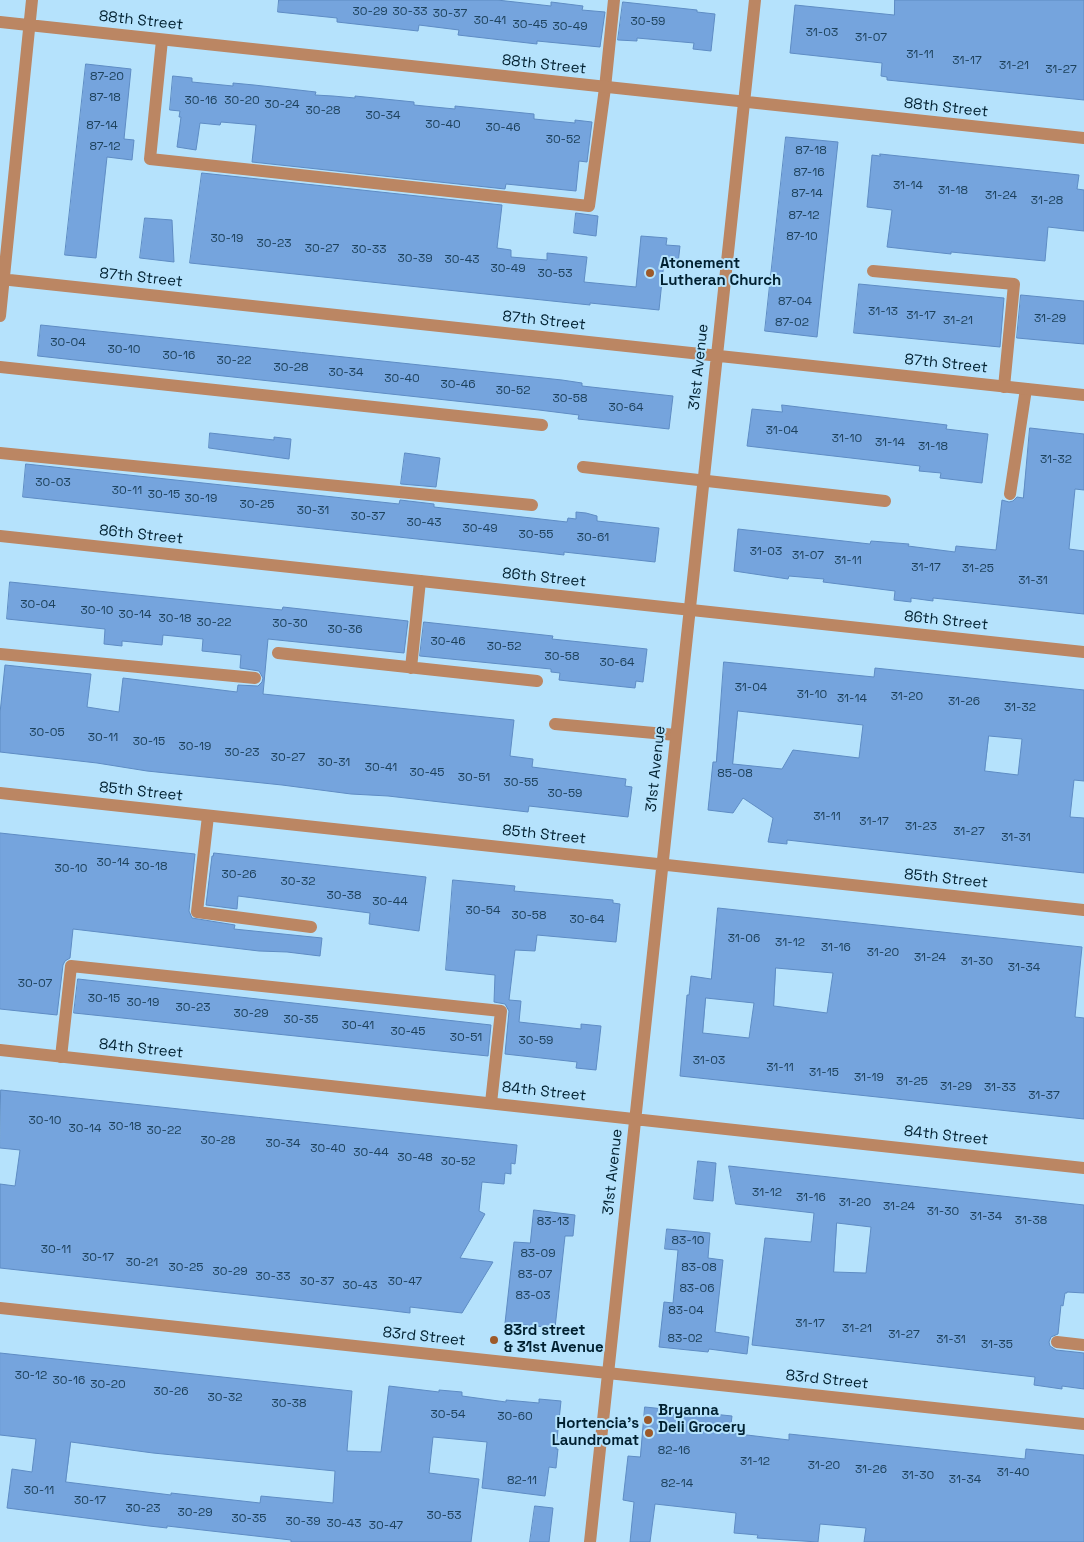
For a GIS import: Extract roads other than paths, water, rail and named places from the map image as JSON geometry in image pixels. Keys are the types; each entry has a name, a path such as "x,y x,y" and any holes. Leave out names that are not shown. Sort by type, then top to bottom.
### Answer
{"street":[{"path":"0,316 2,280 32,0"},
{"path":"162,40 150,158 590,206 614,0"},
{"name":"31st Avenue","path":"590,1542 755,0"},
{"name":"88th Street","path":"0,22 1084,138"},
{"path":"873,270 1014,284 1004,387"},
{"name":"87th Street","path":"2,280 1084,395"},
{"path":"0,367 542,424"},
{"path":"1010,494 1026,389"},
{"path":"0,452 532,505"},
{"path":"584,467 703,482 885,501"},
{"name":"86th Street","path":"0,536 1084,652"},
{"path":"411,668 420,581"},
{"path":"0,654 255,678"},
{"path":"278,654 537,681"},
{"path":"554,724 676,735"},
{"name":"85th Street","path":"0,793 1084,910"},
{"path":"208,816 197,912 311,927"},
{"path":"61,1057 71,966 501,1011 491,1103"},
{"name":"84th Street","path":"0,1050 1084,1168"},
{"name":"83rd Street","path":"0,1308 1084,1424"},
{"path":"1057,1342 1084,1345"}],"place":[{"name":"Atonement Lutheran Church","path":"650,273"},
{"name":"83rd street & 31st Avenue","path":"494,1340"},
{"name":"Bryanna Deli Grocery","path":"648,1420"},
{"name":"Hortencia’s Laundromat","path":"649,1433"}]}
